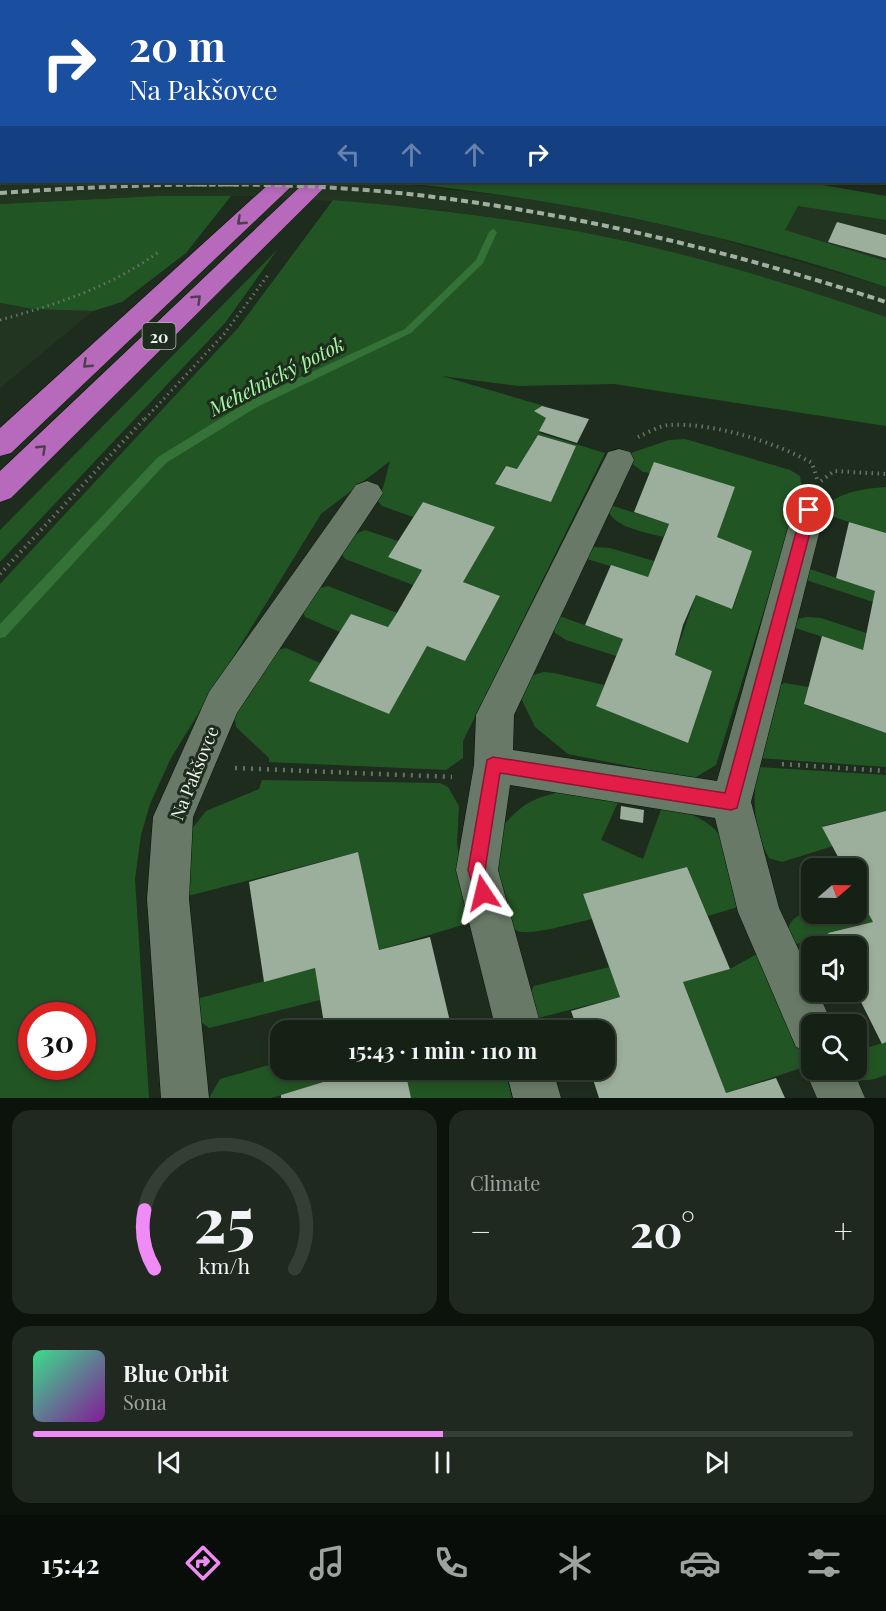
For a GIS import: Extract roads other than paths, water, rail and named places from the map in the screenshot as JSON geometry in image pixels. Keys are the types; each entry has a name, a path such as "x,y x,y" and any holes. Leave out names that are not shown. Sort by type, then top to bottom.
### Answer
{"highway":[{"name":"20","path":"0,445 283,183"},
{"name":"20","path":"0,490 317,183"}],"street":[{"path":"516,1020 477,870 493,765 495,716 619,460"},
{"name":"Na Pakšovce","path":"185,1098 168,898 173,817 222,704 368,493"},
{"path":"804,1014 759,912 731,802 809,510"},
{"path":"493,765 731,802"},
{"path":"532,1080 537,1098"},
{"path":"833,1080 841,1098"}],"waterway":[{"name":"Mehelnický potok","path":"0,633 162,460 253,404 408,331 480,261 493,232"}],"railway":[{"path":"0,193 213,184 320,187 426,196 543,214 659,238 773,267 886,302"},
{"path":"186,185 241,185"}]}
